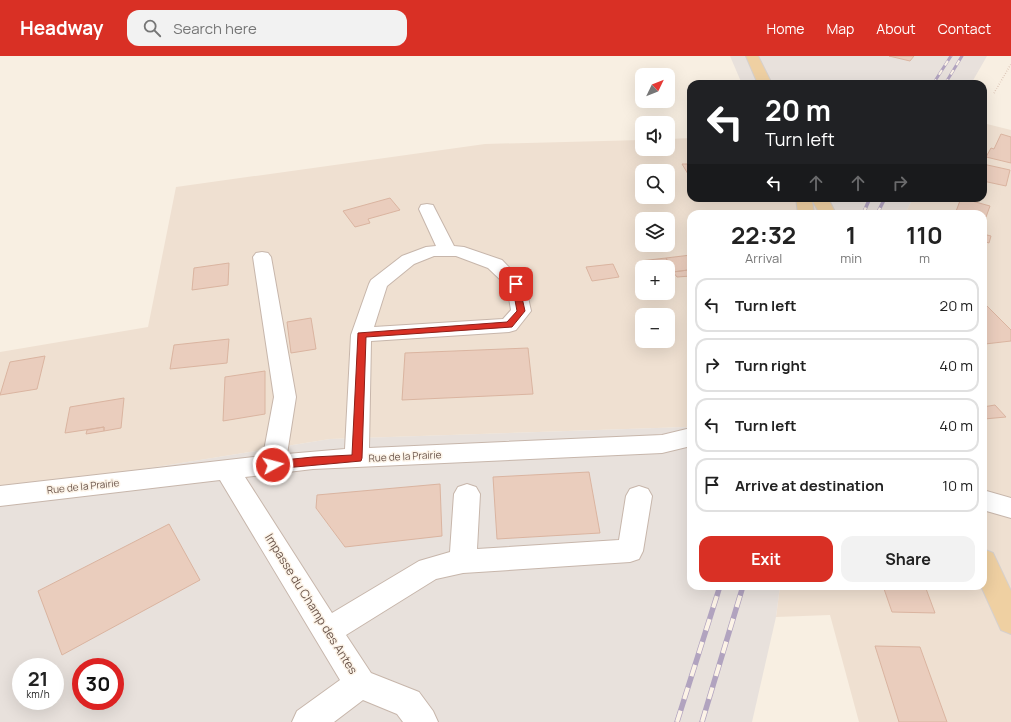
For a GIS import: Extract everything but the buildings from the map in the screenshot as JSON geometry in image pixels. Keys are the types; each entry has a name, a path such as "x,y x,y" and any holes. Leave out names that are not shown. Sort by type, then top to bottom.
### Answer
{"main road":[{"path":"752,56 763,80"},
{"path":"987,570 1011,621"}],"street":[{"path":"427,209 448,251"},
{"path":"357,458 361,335 378,284 408,260 432,251 458,251 495,264 516,284 521,311 509,325 361,335"},
{"path":"262,257 285,397 273,465"},
{"name":"Rue de la Prairie","path":"0,496 313,460 662,444 687,438"},
{"name":"Impasse du Champ des Antes","path":"227,470 360,684 308,722"},
{"path":"463,561 467,494"},
{"path":"328,631 429,569 463,561 630,550 639,496"},
{"path":"987,501 1011,508"},
{"path":"360,684 408,703 422,722"}],"path":[{"path":"994,93 1011,64"}],"shaded area":[{"path":"730,56 987,56 973,80 740,80"},
{"path":"987,124 1011,130 1011,722 859,722 830,615 776,617 779,590 987,590 987,210 907,210 911,202 987,202"},
{"path":"687,138 687,202 817,202 824,210 687,210 687,427 330,439 0,492 0,352 148,327 176,187 485,144 635,140 635,156 675,156 675,139"},
{"path":"817,202 911,202 907,210 824,210"},
{"path":"686,427 687,590 779,590 776,617 752,722 0,722 0,492 330,439"}],"railway":[{"path":"936,80 951,56"},
{"path":"947,80 962,56"},
{"path":"865,210 868,202"},
{"path":"879,210 883,202"},
{"path":"677,722 719,590"},
{"path":"702,722 742,590"}],"route":[{"path":"273,465 313,460 357,458 361,335 509,325 521,311 516,284"}]}
